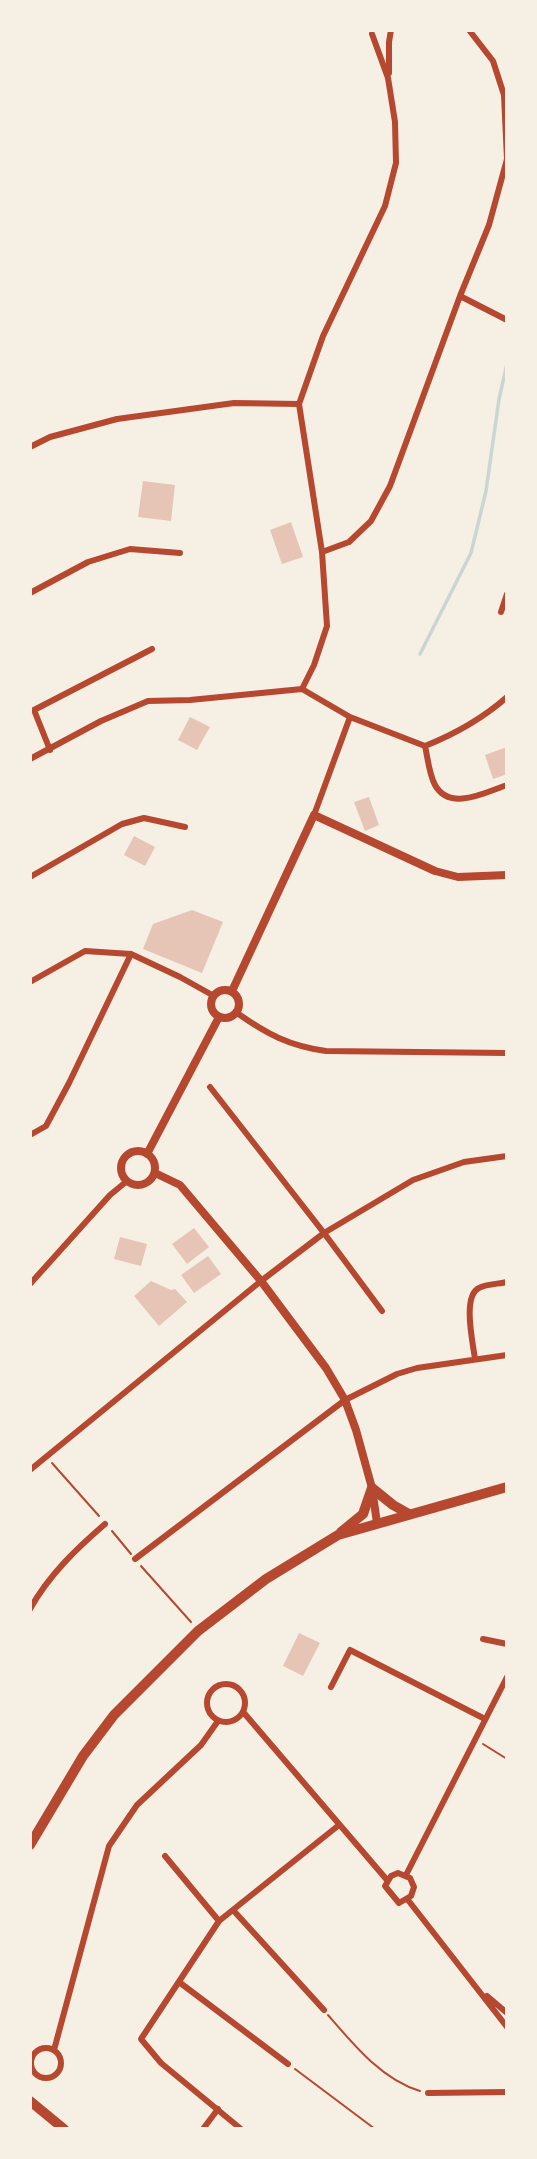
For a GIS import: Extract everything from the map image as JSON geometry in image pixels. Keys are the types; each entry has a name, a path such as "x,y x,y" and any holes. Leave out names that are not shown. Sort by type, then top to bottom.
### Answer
{"main road":[{"path":"30,1845 83,1756 114,1715 198,1631 266,1579 338,1535 363,1514 372,1488 409,1514"},
{"path":"338,1535 507,1488"},
{"path":"30,2101 64,2129"}],"street":[{"path":"302,689 314,666 327,626 322,552 299,404 323,336 384,206 396,163 395,122 388,78 391,30"},
{"path":"322,552 349,542 371,522 390,486 489,225 507,159 504,95 493,61 469,30"},
{"path":"372,34 388,78"},
{"path":"460,296 507,320"},
{"path":"30,447 50,437 117,419 234,403 299,404"},
{"path":"30,593 88,562 130,549 180,553"},
{"path":"501,612 507,594"},
{"path":"50,750 34,710 152,649"},
{"path":"30,759 101,721 148,701 190,700 302,689 350,717 425,747 489,713 507,697"},
{"path":"232,991 314,815 350,717"},
{"path":"425,747 434,784 442,794 454,800 507,785"},
{"path":"314,815 435,871 458,877 507,876"},
{"path":"30,877 122,824 144,818 185,827"},
{"path":"30,982 85,951 131,954 214,996"},
{"path":"30,1135 46,1126 131,954"},
{"path":"224,990 232,991 239,998 240,1008 231,1018 219,1017 212,1010 214,996 224,990"},
{"path":"237,1013 284,1042 305,1048 326,1051 507,1053"},
{"path":"146,1154 219,1017"},
{"path":"210,1087 382,1311"},
{"path":"135,1152 146,1154 153,1160 155,1173 141,1185 127,1181 122,1172 123,1162 135,1152"},
{"path":"30,1470 261,1281 324,1233 384,1195 437,1171 464,1162 507,1156"},
{"path":"155,1173 180,1185 261,1281 326,1368 345,1400 372,1488 377,1523"},
{"path":"30,1284 110,1195 127,1181"},
{"path":"475,1359 469,1310 471,1296 478,1288 507,1282"},
{"path":"135,1559 345,1400 407,1371 507,1354"},
{"path":"30,1609 45,1583 85,1541 106,1524"},
{"path":"482,1639 507,1644"},
{"path":"331,1687 350,1650 485,1719"},
{"path":"406,1875 507,1677"},
{"path":"220,1685 233,1685 243,1693 246,1706 243,1713 235,1721 218,1721 209,1711 207,1698 214,1688 220,1685"},
{"path":"243,1713 387,1880"},
{"path":"54,2050 109,1846 137,1805 201,1745 218,1721"},
{"path":"241,2129 161,2063 141,2039 219,1921 339,1825"},
{"path":"165,1856 219,1921"},
{"path":"398,1873 406,1875 414,1887 408,1900 400,1903 385,1886 387,1880 398,1873"},
{"path":"408,1900 507,2026"},
{"path":"233,1910 324,2010"},
{"path":"179,1982 288,2064"},
{"path":"475,1985 507,2013"},
{"path":"44,2048 54,2050 61,2057 61,2067 56,2076 41,2078 33,2071 32,2056 44,2048"},
{"path":"428,2093 507,2092"},
{"path":"203,2129 218,2109"}],"path":[{"path":"46,1457 198,1631"},
{"path":"483,1746 507,1759"},
{"path":"324,2010 355,2046 385,2073 415,2090 428,2093"},
{"path":"288,2064 375,2129"}],"building":[{"path":"143,481 175,485 171,521 138,517"},
{"path":"291,522 303,557 282,564 270,530"},
{"path":"190,717 210,727 197,750 178,740"},
{"path":"507,747 507,774 493,779 485,755"},
{"path":"369,797 379,825 365,831 354,802"},
{"path":"134,836 155,847 145,866 124,855"},
{"path":"192,910 223,922 202,973 143,949 153,924"},
{"path":"194,1228 209,1247 187,1264 172,1244"},
{"path":"120,1237 147,1244 141,1266 114,1259"},
{"path":"208,1256 221,1274 194,1293 181,1275"},
{"path":"151,1281 171,1290 175,1289 187,1302 159,1326 134,1296"},
{"path":"299,1633 320,1643 303,1676 283,1666"}],"waterway":[{"path":"420,654 471,553 486,491 499,399 507,364"}]}
